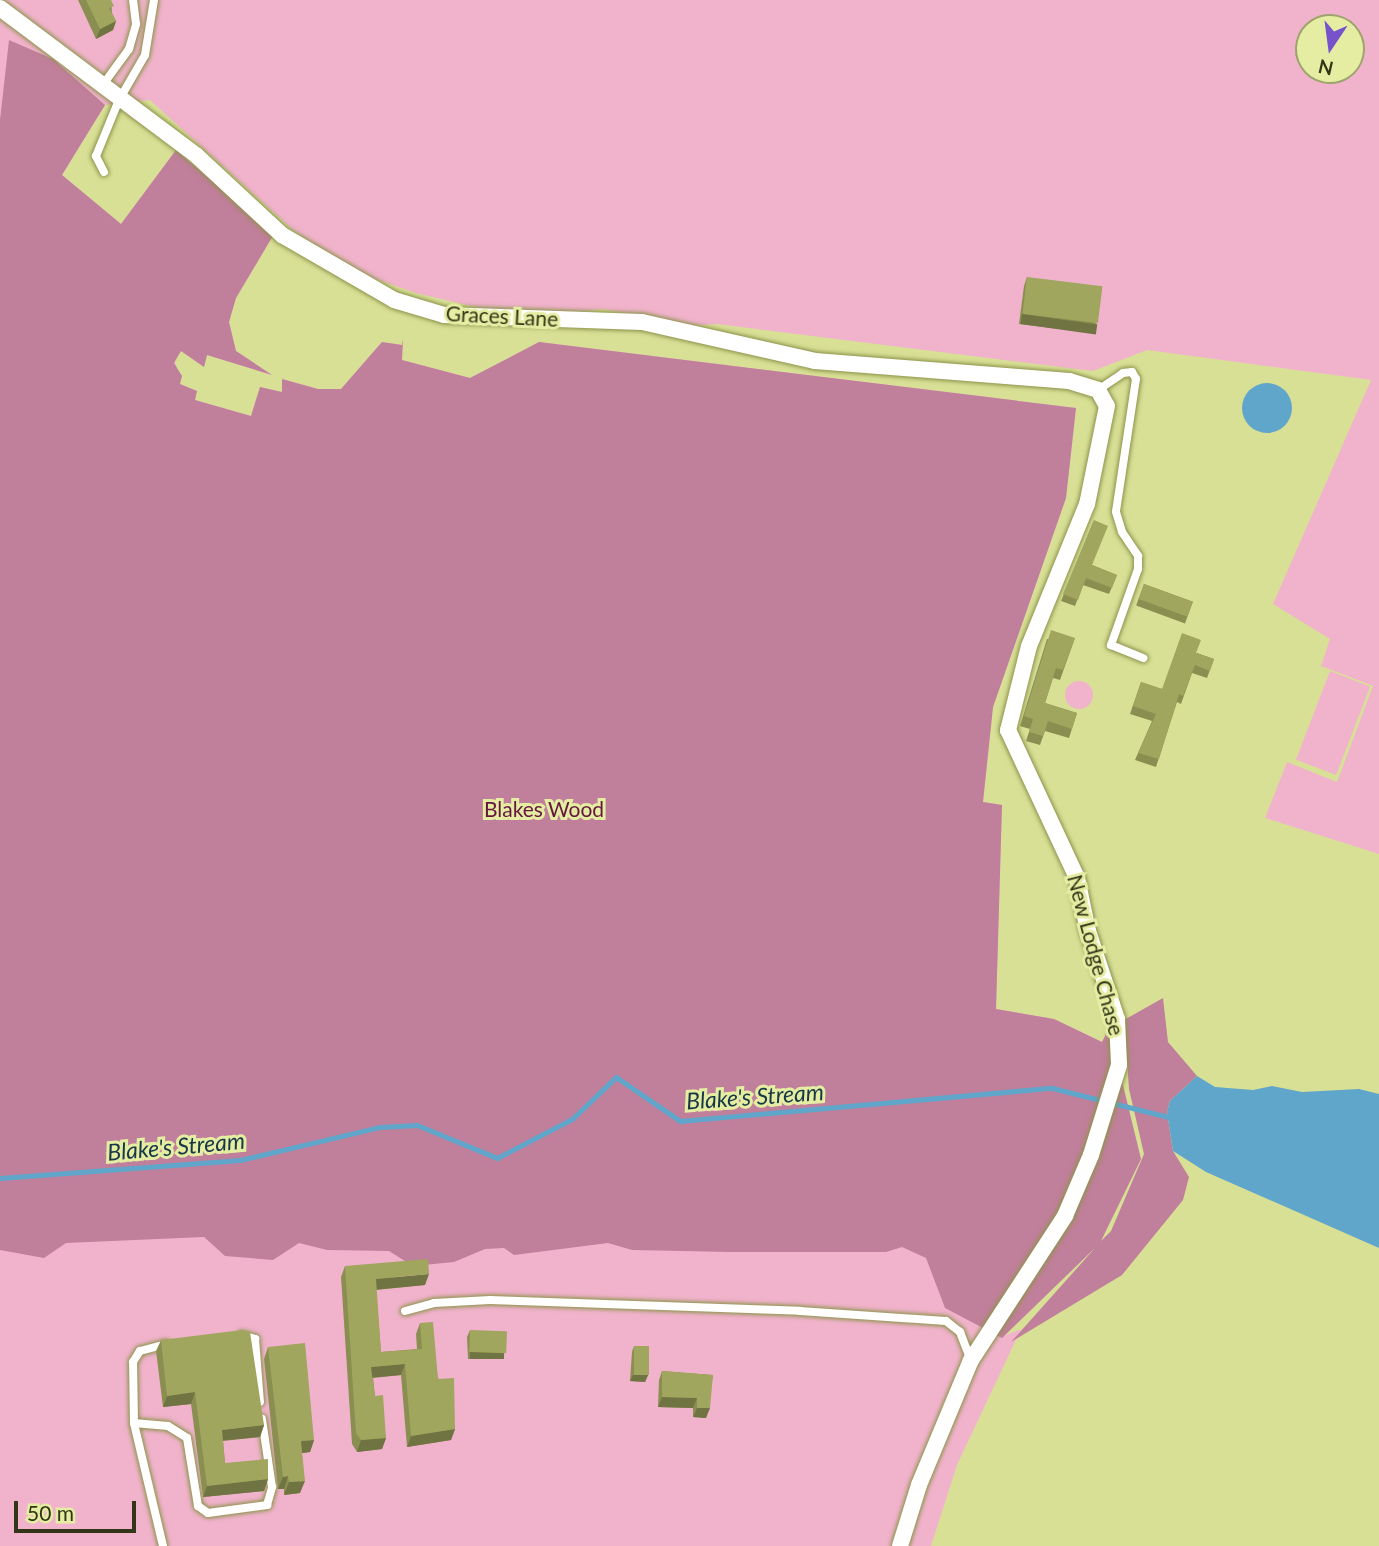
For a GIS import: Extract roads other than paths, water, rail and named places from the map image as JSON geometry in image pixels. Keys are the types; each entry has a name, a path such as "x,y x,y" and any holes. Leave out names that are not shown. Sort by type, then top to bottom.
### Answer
{"street":[{"name":"Graces Lane","path":"0,8 35,30 119,100 197,156 282,235 394,300 431,311 551,322 591,318 642,322 815,361 1069,381 1098,390"},
{"name":"New Lodge Chase","path":"900,1546 919,1485 971,1360 1065,1216 1091,1156 1119,1065 1117,1019 1088,931 1077,878 1008,730 1029,646 1087,504 1107,406 1098,390"}],"lane":[{"path":"102,86 129,49 136,24 133,0"},
{"path":"104,172 96,156 119,100 145,55 154,0"},
{"path":"1098,390 1123,373 1132,372 1136,379 1116,512 1122,532 1138,555 1138,569 1111,645 1144,658"},
{"path":"405,1311 434,1303 490,1300 800,1311 946,1321 960,1332 971,1360"},
{"path":"134,1423 168,1426 187,1438 195,1496 202,1510 267,1505 272,1487 255,1339 225,1336"},
{"path":"163,1546 134,1423 134,1362 140,1351 152,1345 176,1342"}],"water":[{"path":"1267,383 1285,390 1292,408 1285,426 1267,433 1249,426 1242,408 1249,390"},
{"path":"1197,1076 1215,1087 1253,1090 1272,1086 1302,1092 1359,1089 1379,1094 1379,1248 1206,1172 1173,1151 1167,1112 1170,1101"}],"waterway":[{"name":"Blake's Stream","path":"0,1178 240,1160 380,1127 417,1125 497,1158 572,1119 616,1077 680,1121 1052,1088 1172,1118"}],"park label":[{"name":"Blakes Wood","path":"544,809"}]}
